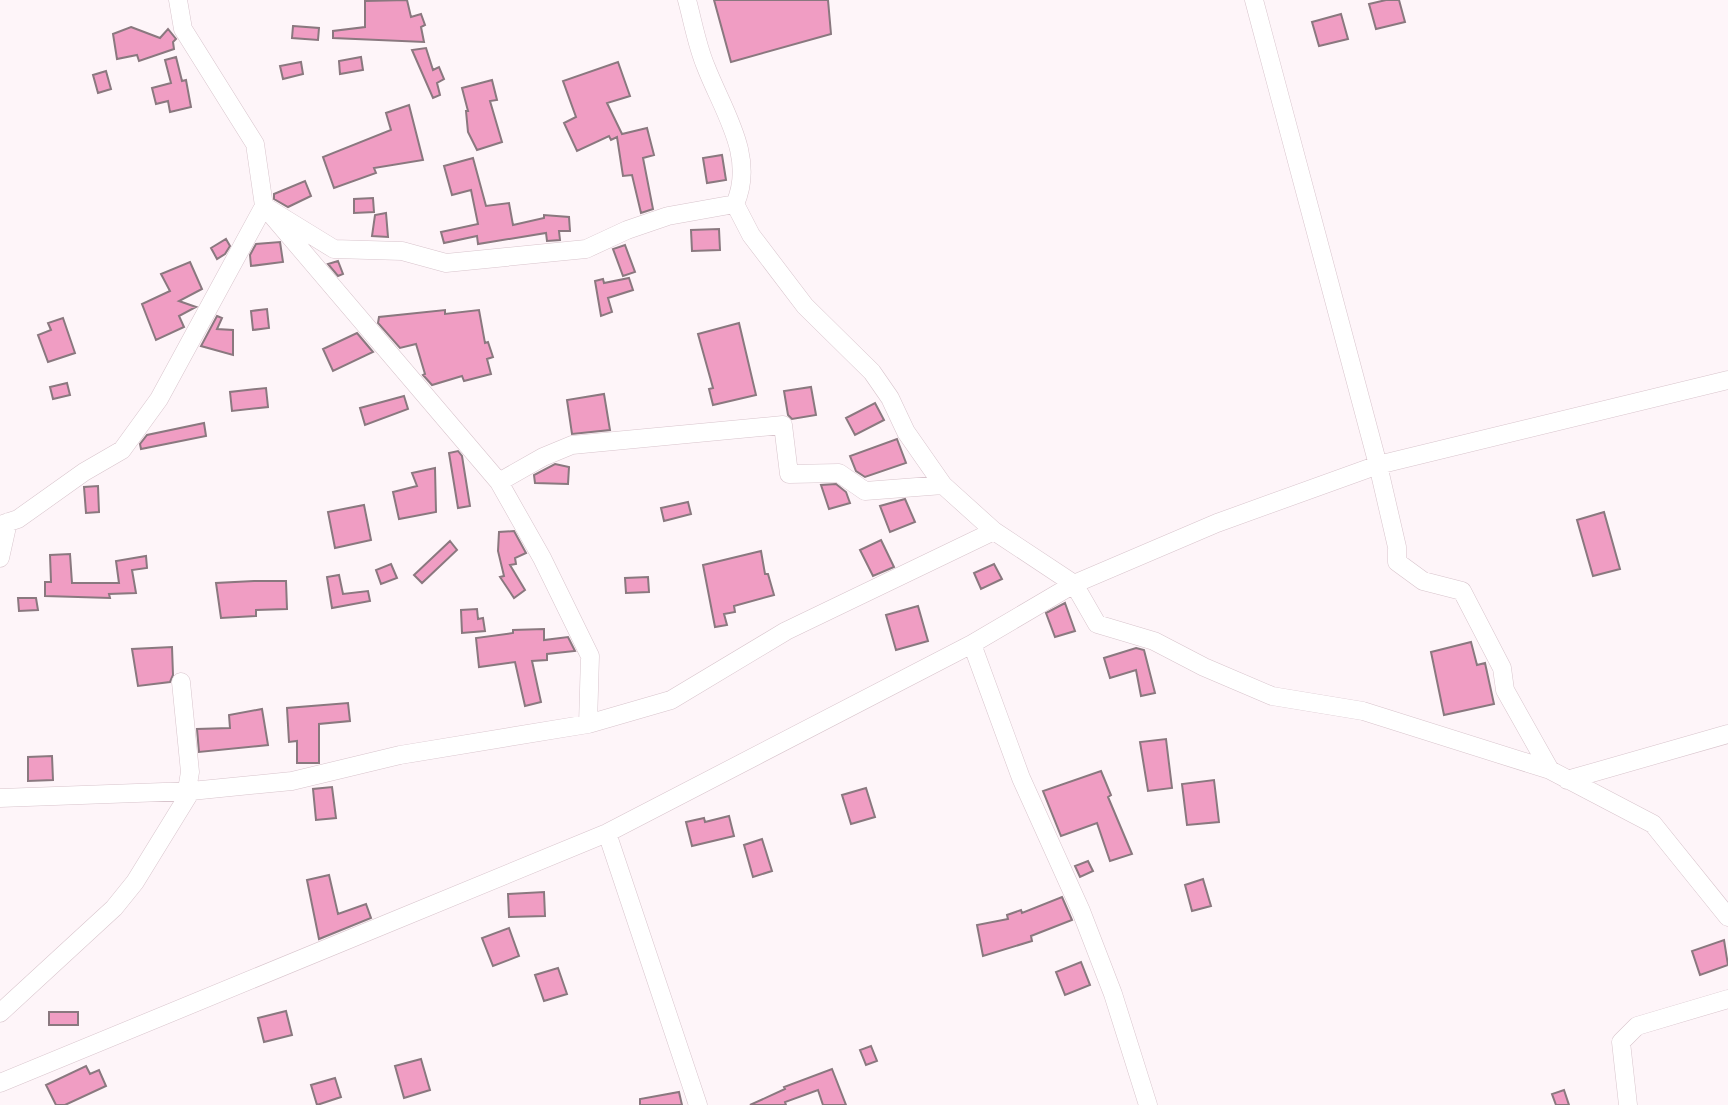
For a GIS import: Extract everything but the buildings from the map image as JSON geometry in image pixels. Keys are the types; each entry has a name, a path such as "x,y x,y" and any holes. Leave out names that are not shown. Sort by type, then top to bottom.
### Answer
{"street":[{"path":"178,0 183,29 255,144 264,206 499,482 542,558 590,656 588,724"},
{"path":"687,0 705,65 740,146 744,178 735,204 751,235 806,306 872,372 890,398 906,432 943,485 994,531 1074,584 1097,624 1154,641 1204,667 1272,696 1363,711 1550,771 1653,824 1728,917"},
{"path":"1254,0 1378,465 1397,548 1397,562 1423,581 1462,591 1502,668 1505,690 1550,771"},
{"path":"264,206 334,249 402,251 446,263 586,249 627,230 668,216 735,204"},
{"path":"0,558 4,524 18,519 84,472 122,450 159,399 264,206"},
{"path":"0,1083 607,833 972,644 1074,584 1217,523 1378,465 1728,380"},
{"path":"499,482 543,457 572,445 783,425 789,474 839,473 865,491 943,485"},
{"path":"0,798 191,791 292,781 400,755 588,724 671,700 786,631 994,531"},
{"path":"972,644 1020,778 1059,861 1113,994 1148,1105"},
{"path":"181,682 190,772 187,790 191,791"},
{"path":"1567,780 1728,734"},
{"path":"0,1013 114,908 135,882 191,791"},
{"path":"607,833 698,1105"},
{"path":"1628,1105 1621,1042 1637,1026 1728,999"}]}
